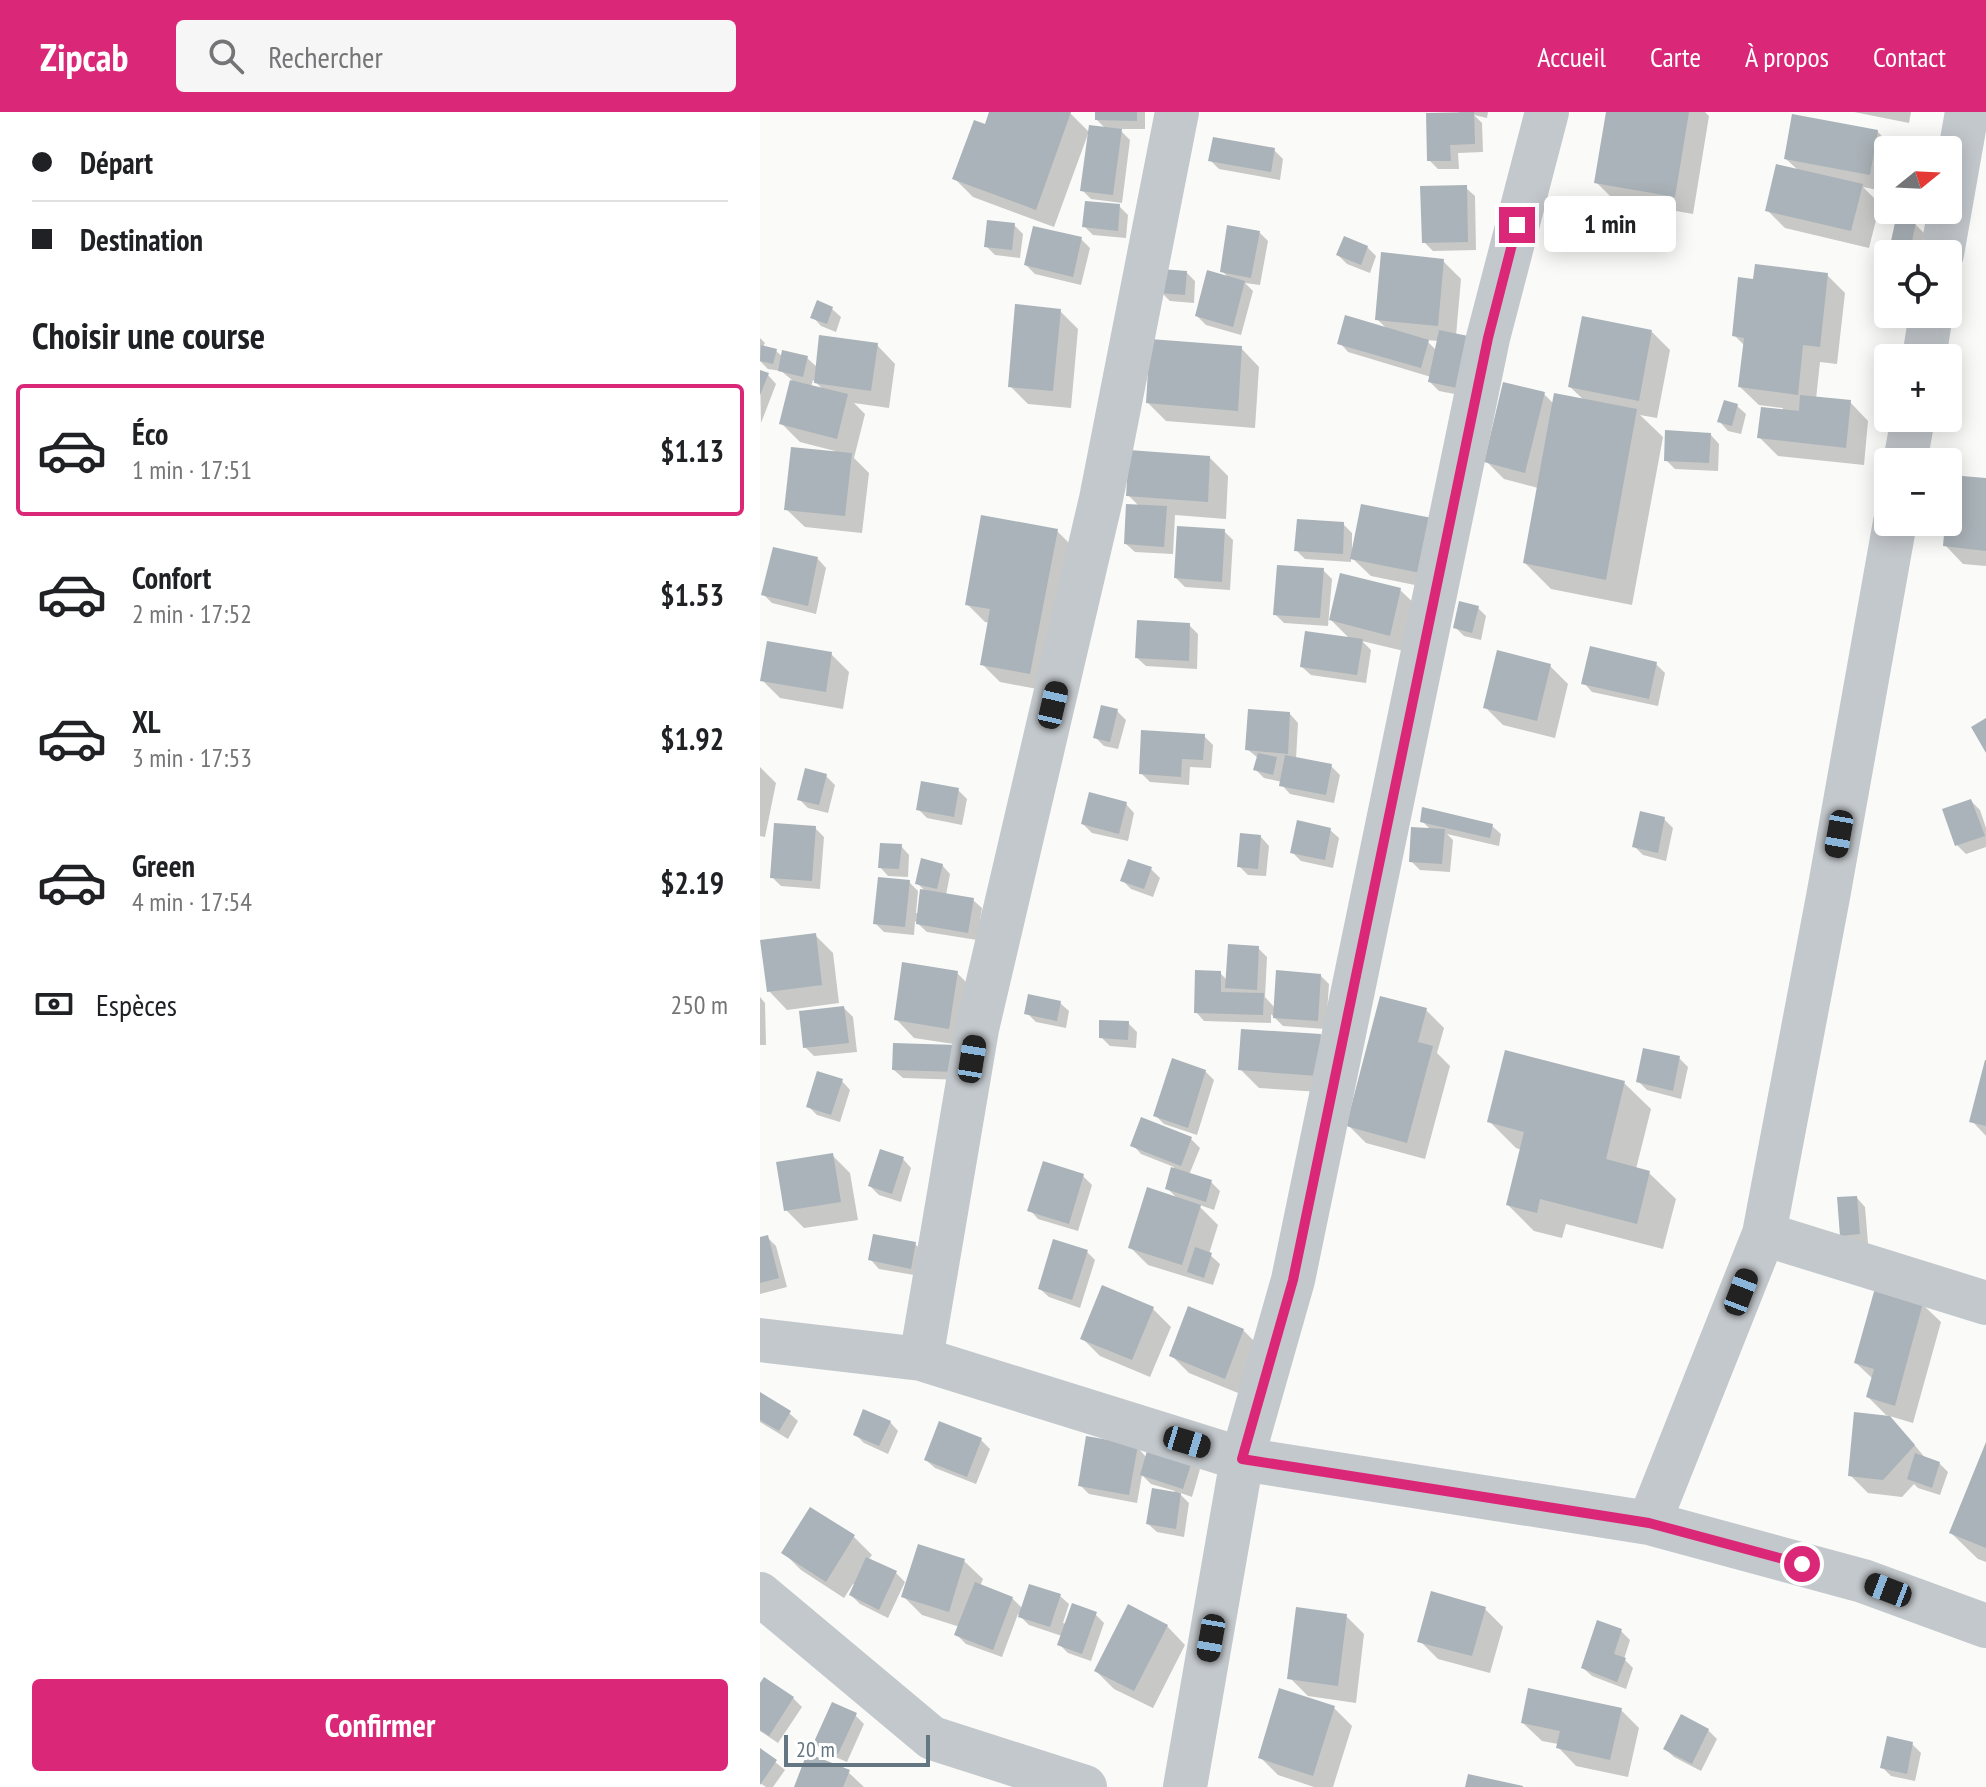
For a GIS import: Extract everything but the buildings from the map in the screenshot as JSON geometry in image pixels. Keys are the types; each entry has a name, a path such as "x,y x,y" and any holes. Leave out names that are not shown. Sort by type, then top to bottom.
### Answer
{"street":[{"path":"921,1359 977,1029 1101,499 1177,112"},
{"path":"1185,1787 1242,1459 1293,1280 1488,338 1547,112"},
{"path":"1944,240 1967,112"},
{"path":"1649,1523 1764,1234 1892,536"},
{"path":"1764,1234 1986,1303"},
{"path":"760,1340 921,1359 1242,1459 1649,1523 1863,1581 1986,1626"},
{"path":"760,1594 932,1738 1085,1787"}],"route":[{"path":"1517,225 1488,338 1293,1280 1242,1459 1649,1523 1802,1564"}]}
